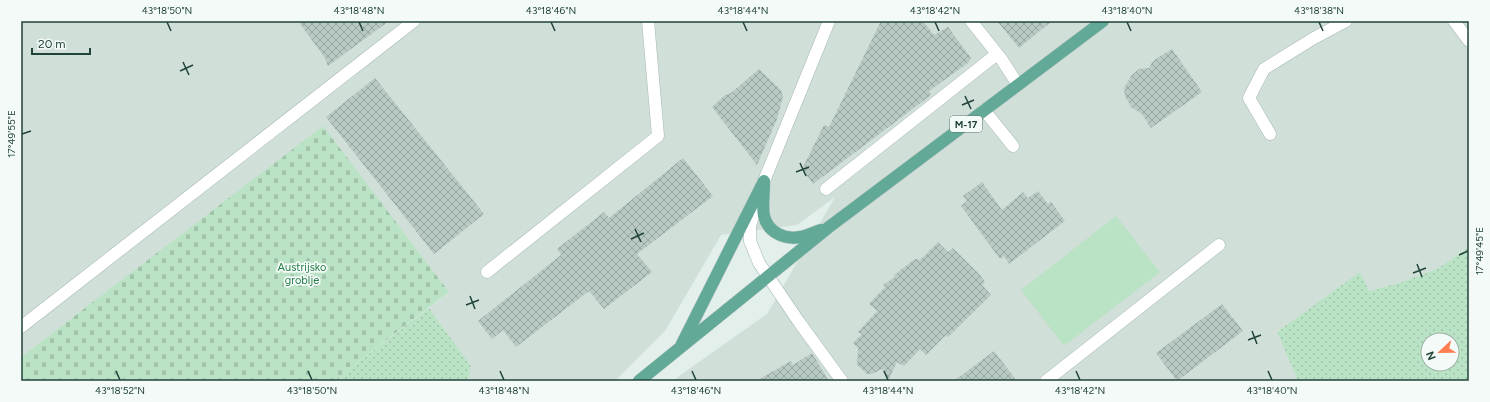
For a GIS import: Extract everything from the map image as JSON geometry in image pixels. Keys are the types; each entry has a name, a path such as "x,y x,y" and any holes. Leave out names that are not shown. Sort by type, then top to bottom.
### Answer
{"main road":[{"name":"M-17","path":"639,381 830,227 1103,21"},
{"path":"764,181 764,215 775,234 788,237 799,237 830,227"},
{"path":"679,349 764,181"}],"street":[{"path":"21,326 414,21"},
{"path":"487,272 658,136 648,21"},
{"path":"829,21 764,181 750,226 750,241 759,263 807,334 842,381"},
{"path":"971,21 997,54 1018,85"},
{"path":"1270,134 1248,98 1264,68 1346,21"},
{"path":"1454,21 1469,41"},
{"path":"826,189 997,54"},
{"path":"984,110 1014,146"},
{"path":"1046,381 1219,245"}],"shaded area":[{"path":"21,21 1469,21 1469,247 1437,269 1399,283 1369,291 1360,273 1277,332 1298,381 672,381 767,314 835,197 797,225 721,235 665,331 615,381 468,381 471,366 429,308 449,292 323,127 21,357"}],"green space":[{"name":"Austrijsko groblje","path":"323,126 449,292 333,381 21,381 21,357"},
{"path":"1116,216 1160,272 1064,346 1021,290"},
{"path":"1469,247 1469,381 1298,381 1277,332 1360,272 1369,291 1399,283 1437,269"},
{"path":"429,308 471,366 468,381 333,381"}],"building":[{"path":"298,21 389,21 328,66 325,58"},
{"path":"881,21 923,21 934,35 948,27 971,58 968,63 929,91 931,95 813,184 802,169 824,125 829,127"},
{"path":"997,21 1052,21 1019,48"},
{"path":"1172,49 1202,92 1151,128 1142,114 1131,107 1125,96 1124,88 1132,75 1139,69 1149,68 1153,61"},
{"path":"759,69 781,90 783,97 777,119 757,165 712,107"},
{"path":"375,78 484,214 434,254 326,117"},
{"path":"683,158 713,196 637,254 652,272 604,309 589,291 516,347 503,330 492,339 478,321 561,255 557,249 604,212 609,218"},
{"path":"982,182 1002,210 1023,192 1028,198 1038,191 1048,204 1051,202 1065,221 1009,264 1004,256 1000,259 961,206 967,201 963,196"},
{"path":"938,242 948,252 953,248 980,275 985,282 982,285 991,295 948,337 946,335 926,355 920,349 904,366 897,362 888,381 882,369 872,374 867,374 857,365 858,348 853,343 862,334 858,332 877,311 869,304 885,287 883,285 895,277 894,275 915,259 920,260"},
{"path":"1222,304 1243,331 1177,381 1156,353"},
{"path":"994,351 1017,381 954,381"},
{"path":"812,353 829,381 756,381 791,361 793,365"}]}
